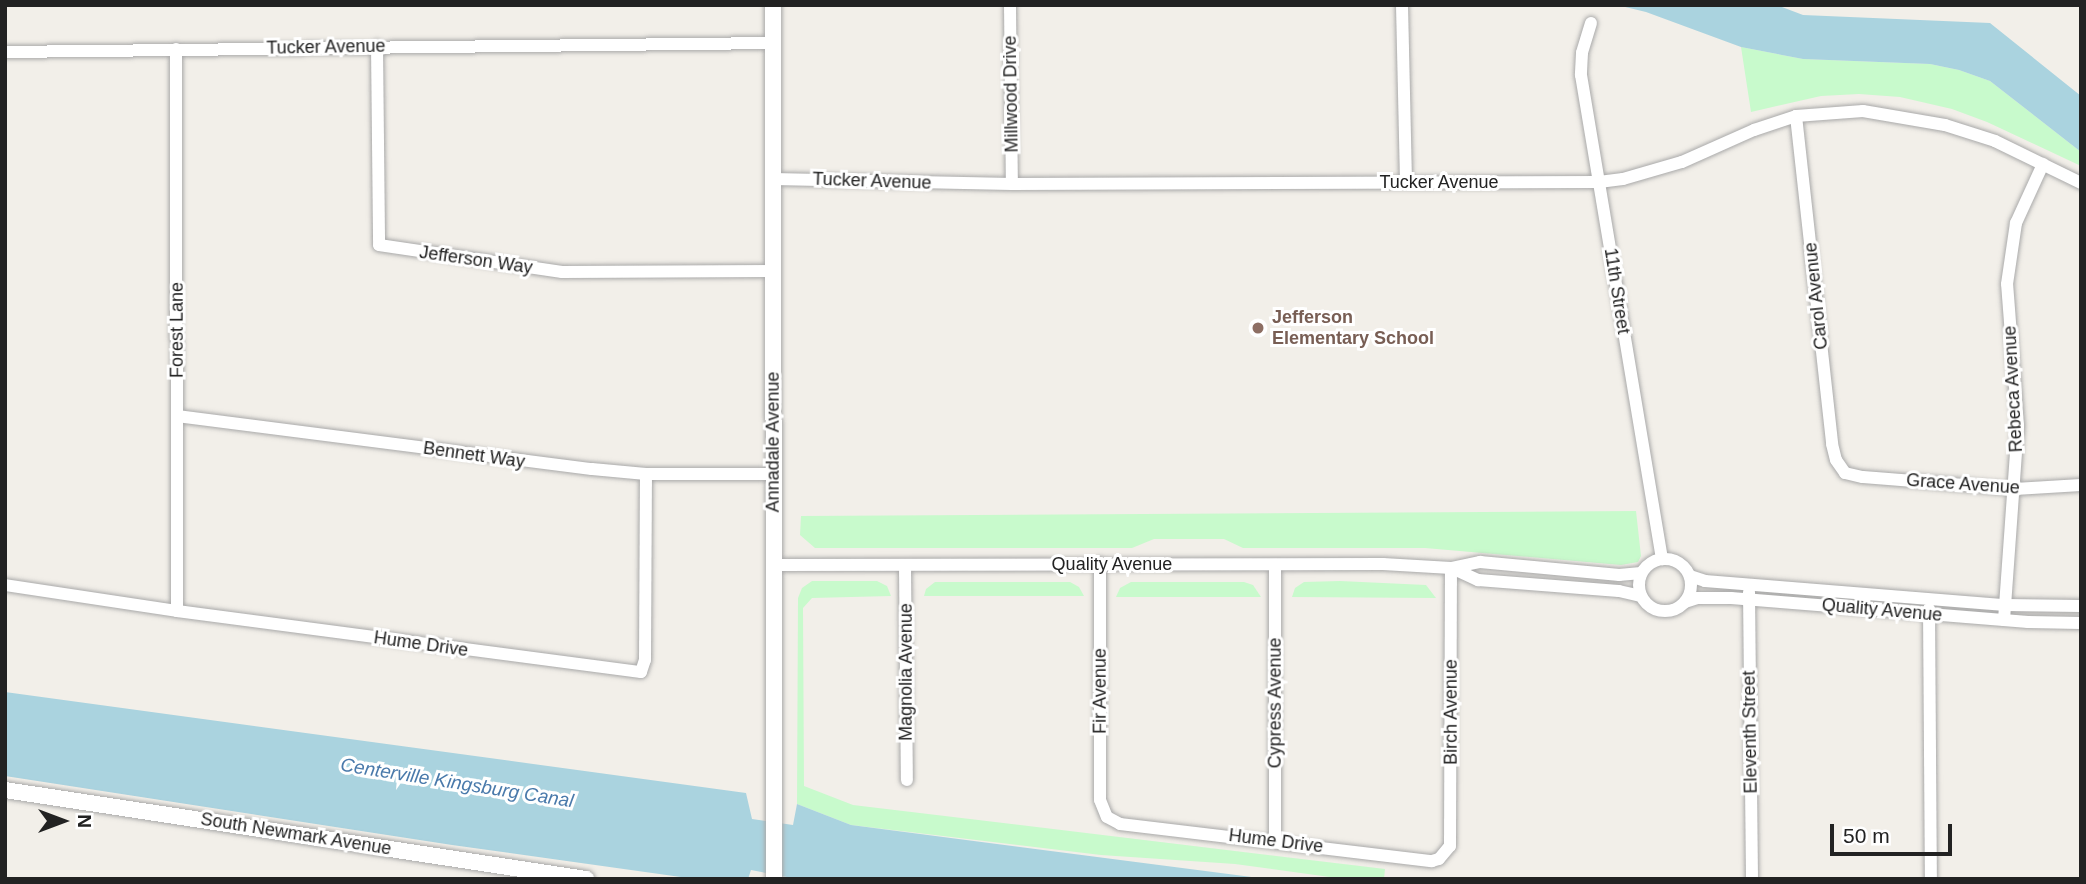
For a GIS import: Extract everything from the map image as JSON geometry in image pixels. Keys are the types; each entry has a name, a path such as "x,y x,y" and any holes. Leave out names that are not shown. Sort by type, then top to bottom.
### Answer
{"street":[{"name":"Annadale Avenue","path":"773,5 774,879"},
{"name":"Millwood Drive","path":"1010,5 1012,184"},
{"path":"1402,5 1406,182"},
{"name":"11th Street","path":"1591,23 1582,53 1581,75 1661,559"},
{"name":"Tucker Avenue","path":"5,52 773,43"},
{"name":"Jefferson Way","path":"377,46 379,245 562,272 773,271"},
{"name":"Forest Lane","path":"176,49 177,611"},
{"name":"Tucker Avenue","path":"773,179 1012,184 1599,182 1623,179 1682,162 1755,130 1796,116 1863,111 1904,117 1995,141 2081,183"},
{"name":"Carol Avenue","path":"1796,116 1832,444 1836,460 1845,473"},
{"name":"Rebeca Avenue","path":"2004,620 2018,426 2007,284 2016,223 2043,164"},
{"name":"Bennett Way","path":"177,416 540,464 646,474 773,474"},
{"name":"Grace Avenue","path":"1845,473 1863,477 2015,489 2081,485"},
{"name":"Hume Drive","path":"5,584 177,611 626,673 641,672 646,660 646,474"},
{"path":"1661,559 1677,562 1689,576 1691,588 1685,602 1673,611 1657,611 1641,596 1641,573 1646,566 1661,559"},
{"name":"Quality Avenue","path":"773,565 1382,564 1451,568 1480,562 1619,575 1641,573"},
{"name":"Fir Avenue","path":"1100,564 1100,800 1107,817"},
{"name":"Magnolia Avenue","path":"905,565 907,780"},
{"name":"Cypress Avenue","path":"1275,565 1275,841"},
{"name":"Quality Avenue","path":"1451,568 1478,580 1619,591 1641,596"},
{"name":"Birch Avenue","path":"1445,854 1450,846 1451,568"},
{"name":"Quality Avenue","path":"1689,576 1705,581 2005,605 2081,606"},
{"name":"Eleventh Street","path":"1749,584 1752,879"},
{"name":"Quality Avenue","path":"1685,602 1697,598 1749,599 2004,620 2081,623"},
{"path":"1929,598 1931,879"},
{"name":"South Newmark Avenue","path":"5,790 586,879"},
{"name":"Hume Drive","path":"1107,817 1120,824 1432,861 1445,854"}],"green space":[{"path":"1741,47 1803,59 1930,64 1959,70 1990,81 2081,152 2081,166 1987,122 1952,109 1900,97 1859,94 1821,96 1751,112"},
{"path":"1636,511 1641,556 1638,562 1621,565 1425,548 1243,548 1224,539 1154,539 1132,548 815,548 800,535 801,516"},
{"path":"812,581 877,581 887,586 891,596 812,598 803,608 804,786 853,805 1385,869 1384,879 1344,879 1235,864 1101,855 851,825 797,804 798,598 802,588"},
{"path":"935,582 1070,582 1079,587 1084,596 924,596 926,589"},
{"path":"1131,582 1244,582 1253,585 1261,597 1116,597 1120,588"},
{"path":"1304,582 1426,585 1436,598 1292,597 1295,588"}],"water":[{"path":"1617,5 1777,5 1803,15 1990,23 2081,96 2081,152 1990,81 1959,70 1930,64 1803,59 1741,47 1646,12"},
{"name":"Centerville Kingsburg Canal","path":"5,692 746,793 752,819 793,825 797,804 851,825 1267,879 797,879 751,870 748,879 695,879 452,845 5,776"}],"place":[{"name":"Jefferson Elementary School","path":"1258,328"}]}
